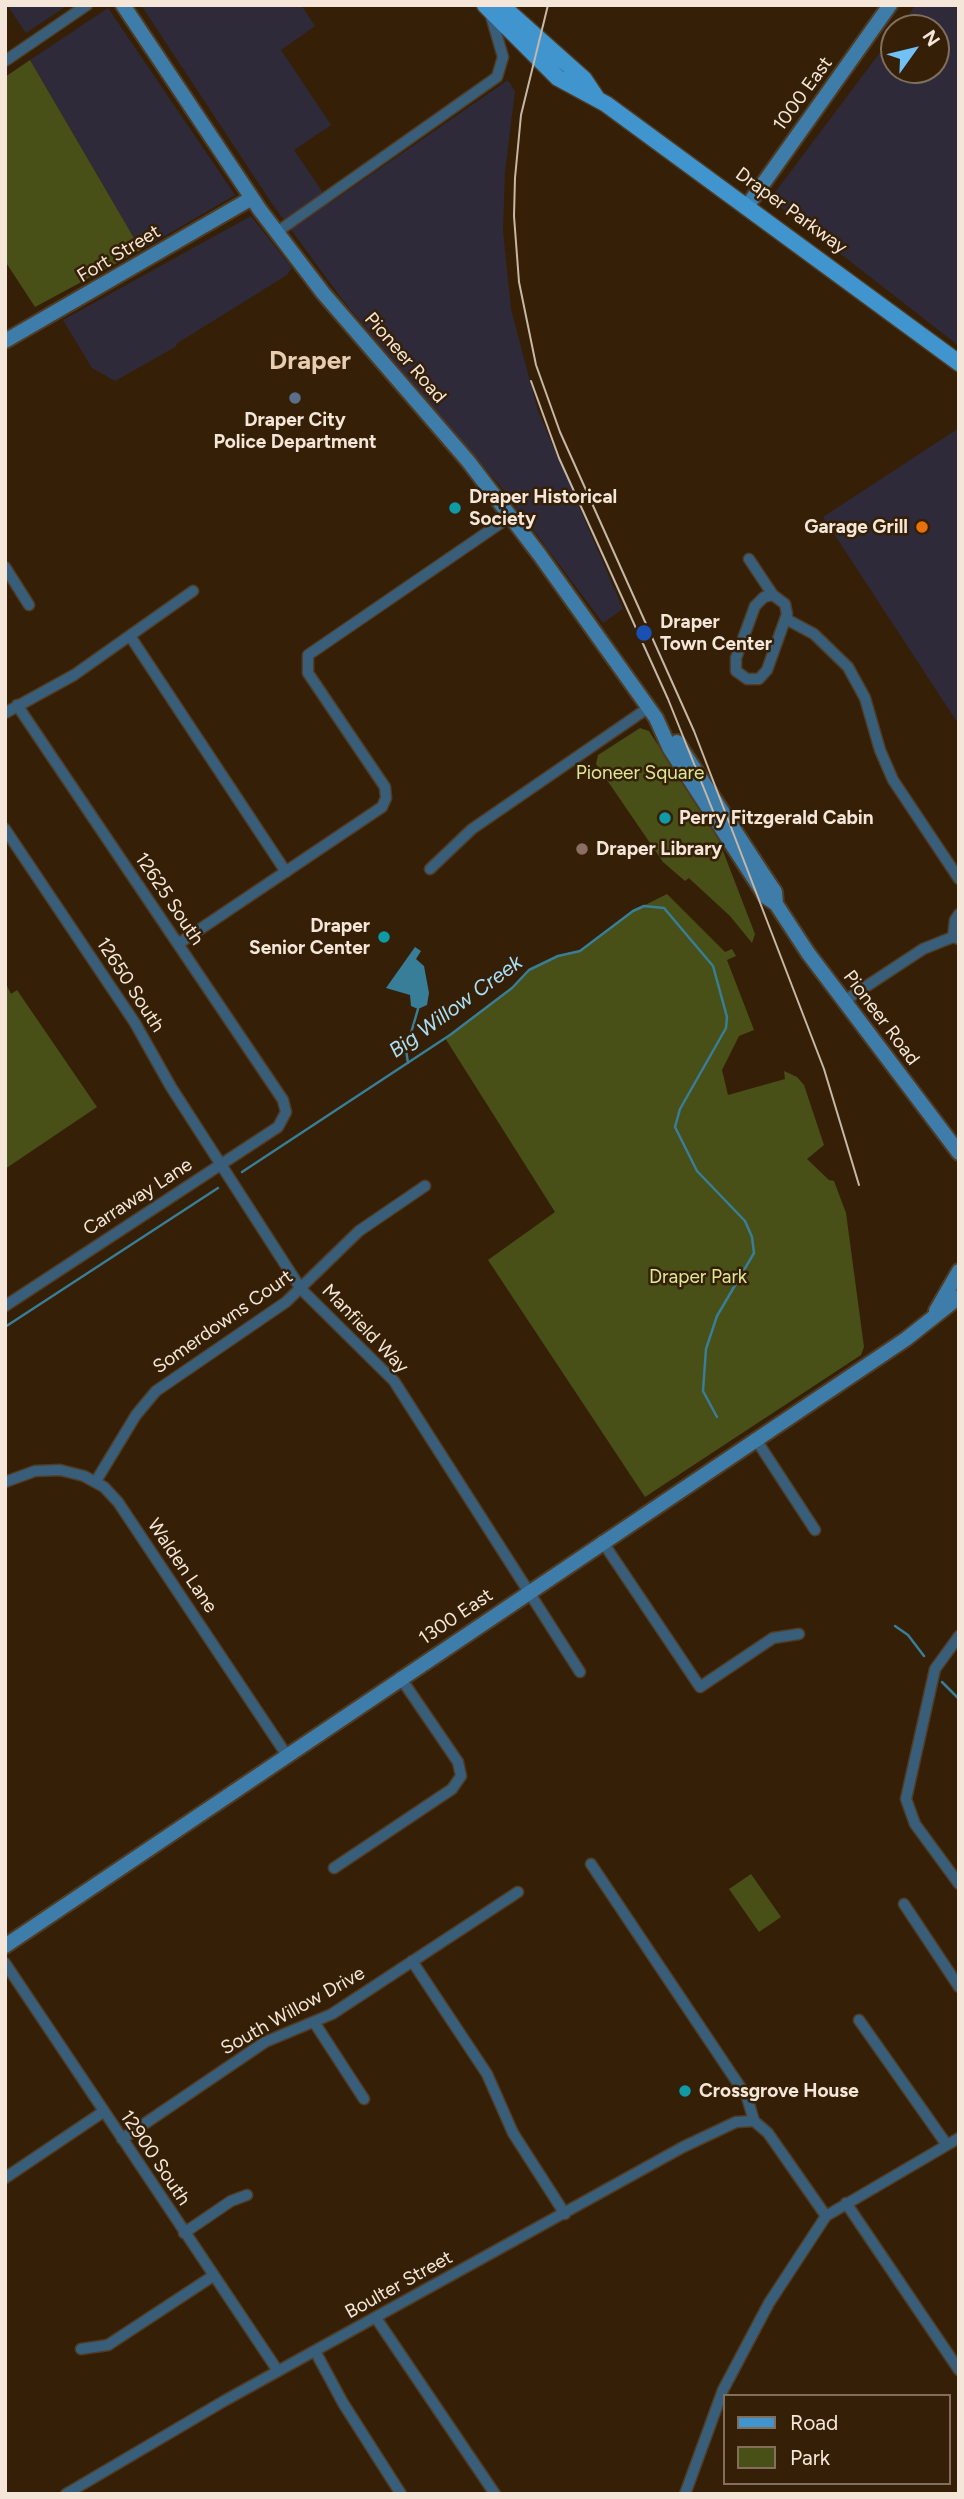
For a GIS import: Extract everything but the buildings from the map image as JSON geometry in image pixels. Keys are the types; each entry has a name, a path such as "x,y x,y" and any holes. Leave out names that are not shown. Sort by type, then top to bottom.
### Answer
{"main road":[{"name":"Draper Parkway","path":"492,7 558,78 573,89 596,97 748,205 959,363"}],"street":[{"path":"5,61 87,5"},
{"name":"Pioneer Road","path":"123,5 252,198 323,293 460,451 510,516 665,732 670,749 766,897 776,904 844,1001 959,1153"},
{"name":"1000 East","path":"748,205 890,5"},
{"path":"277,232 494,80 500,73 503,57 492,7"},
{"name":"Fort Street","path":"5,341 252,198"},
{"path":"178,944 378,810 386,798 385,787 308,673 306,660 315,648 510,516"},
{"path":"749,558 774,595 785,604 786,620 764,676 752,680 740,676 736,671 736,658 755,606 764,597 774,595"},
{"path":"5,567 29,605"},
{"path":"5,713 74,675 193,591"},
{"path":"786,620 814,634 848,667 865,698 892,780 959,879"},
{"path":"130,636 286,872"},
{"name":"12625 South","path":"17,705 283,1100 286,1116"},
{"path":"430,869 472,829 648,708"},
{"name":"12650 South","path":"5,829 135,1023 165,1078 219,1165"},
{"path":"844,1001 914,954 956,938 953,925 959,914"},
{"name":"Carraway Lane","path":"5,1306 278,1127 286,1116"},
{"name":"Manfield Way","path":"219,1165 301,1289 394,1381 580,1672"},
{"name":"Somerdowns Court","path":"96,1481 136,1415 156,1391 301,1289 359,1231 425,1186"},
{"name":"1300 East","path":"930,1321 959,1271"},
{"name":"1300 East","path":"5,1946 930,1321 959,1297"},
{"path":"755,1438 816,1530"},
{"name":"Walden Lane","path":"5,1482 48,1470 71,1472 96,1481 118,1502 286,1754"},
{"path":"602,1541 700,1687 773,1638 799,1634"},
{"path":"959,1636 935,1669 925,1723 906,1793 912,1818 959,1884"},
{"path":"334,1868 452,1789 461,1776 458,1762 400,1677"},
{"path":"591,1864 747,2097 754,2121 761,2125 826,2216"},
{"name":"South Willow Drive","path":"122,2138 265,2042 314,2022 518,1892"},
{"path":"904,1904 959,1987"},
{"path":"412,1961 483,2068 513,2133 565,2214"},
{"name":"12900 South","path":"5,1964 278,2371"},
{"path":"859,2020 947,2145"},
{"path":"314,2022 364,2099"},
{"path":"5,2178 103,2112"},
{"name":"Boulter Street","path":"66,2494 80,2490 278,2371 720,2128 745,2119 754,2121"},
{"path":"685,2494 723,2390 769,2303 826,2216 959,2138"},
{"path":"184,2233 231,2201 247,2195"},
{"path":"846,2203 959,2370"},
{"path":"81,2349 108,2345 213,2276"},
{"path":"376,2318 495,2494"},
{"path":"315,2351 343,2403 401,2494"}],"shaded area":[{"path":"7,5 68,5 26,33"},
{"path":"141,5 301,5 315,26 281,50 331,125 294,150 330,203 508,80 515,91 505,172 503,231 511,309 538,411 623,609 603,623 501,487 344,302 273,205"},
{"path":"916,5 959,5 959,346 770,199 880,53 880,84 950,84 950,14 909,14"},
{"path":"108,8 235,195 141,250 30,60"},
{"path":"251,216 292,268 287,275 176,344 177,346 115,381 92,368 63,320"},
{"path":"959,428 959,725 823,517"}],"green space":[{"path":"30,60 141,250 35,307 5,261 5,77"},
{"name":"Pioneer Square","path":"640,728 649,731 718,838 755,934 752,943 730,916 689,878 685,881 663,862 596,764 598,755"},
{"name":"Draper Park","path":"667,894 725,952 732,949 736,956 727,960 754,1030 739,1036 722,1070 728,1095 785,1079 784,1071 797,1077 804,1085 824,1145 807,1159 829,1180 834,1181 846,1213 864,1347 861,1355 645,1497 488,1260 555,1212 445,1038 512,988 529,970 558,956 580,951 633,911"},
{"path":"5,982 11,994 17,990 97,1107 5,1169"},
{"path":"751,1874 781,1917 759,1932 729,1889"}],"water":[{"path":"415,947 421,951 416,959 424,966 429,993 427,1005 418,1009 411,1006 410,995 386,988"}],"waterway":[{"name":"Big Willow Creek","path":"242,1172 450,1035 512,988 529,970 558,956 580,951 633,911 644,906 664,908 713,966 727,1017 726,1028 680,1109 675,1127 697,1171 745,1221 752,1237 754,1253 717,1316 706,1349 703,1391 717,1417"},
{"path":"408,1063 406,1050 418,1009"},
{"name":"Big Willow Creek","path":"5,1327 218,1188"},
{"name":"Big Willow Creek","path":"895,1626 908,1635 924,1656"},
{"name":"Big Willow Creek","path":"942,1682 959,1699"}],"tram line":[{"path":"548,5 521,115 515,178 514,216 519,282 536,365 560,432 694,731 824,1069 859,1185"},
{"path":"531,381 559,458 668,699 715,816"}],"place":[{"name":"Draper City Police Department","path":"295,398"},
{"name":"Draper Historical Society","path":"455,508"},
{"name":"Garage Grill","path":"922,527"},
{"name":"Draper Town Center","path":"644,633"},
{"name":"Perry Fitzgerald Cabin","path":"665,818"},
{"name":"Draper Library","path":"582,849"},
{"name":"Draper Senior Center","path":"384,937"},
{"name":"Crossgrove House","path":"685,2091"}],"district":[{"name":"Draper","path":"310,361"}]}
